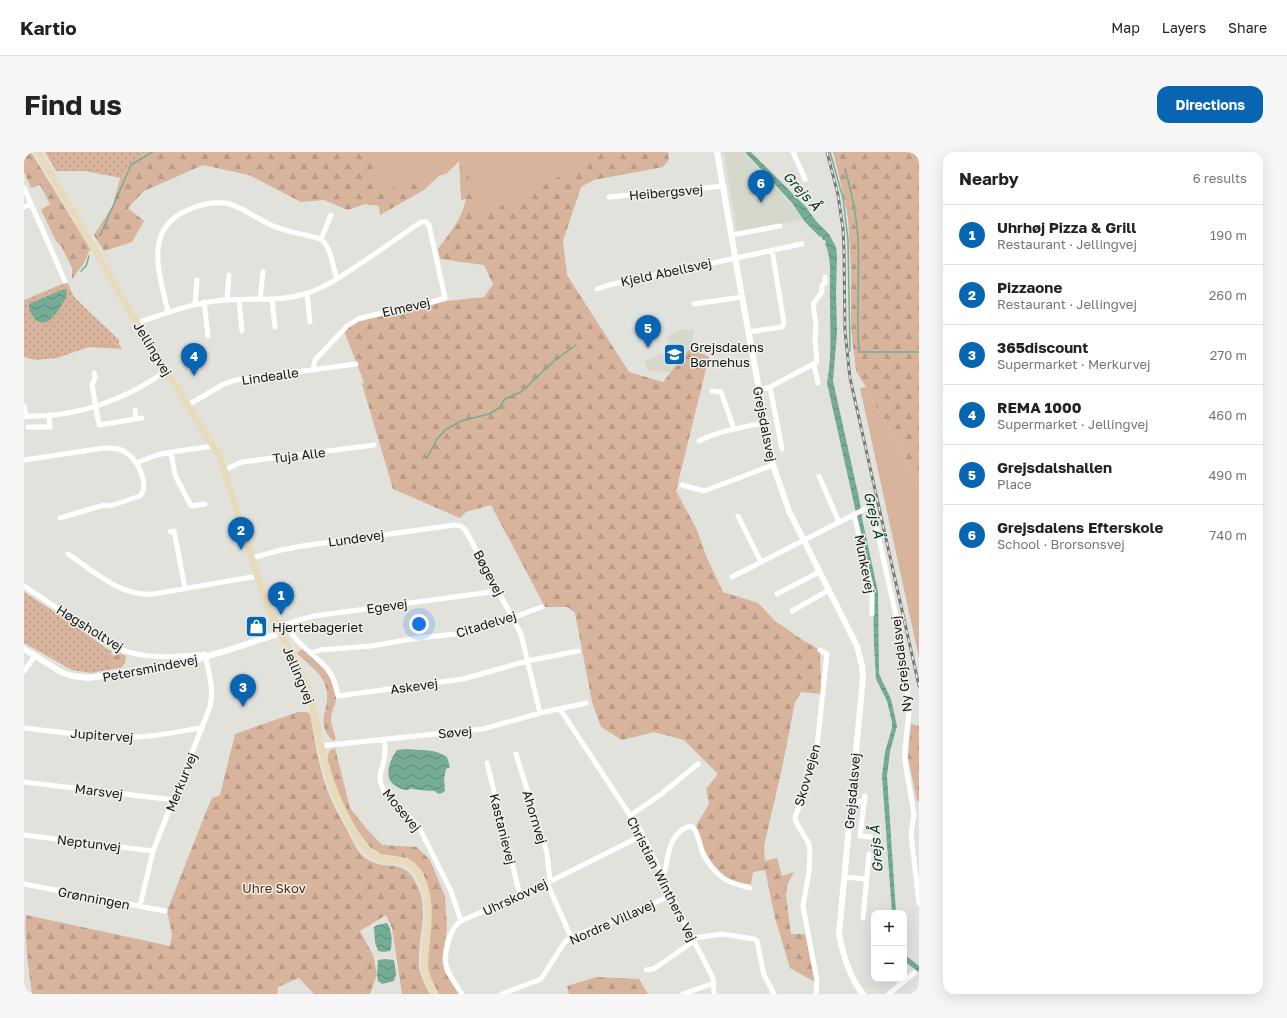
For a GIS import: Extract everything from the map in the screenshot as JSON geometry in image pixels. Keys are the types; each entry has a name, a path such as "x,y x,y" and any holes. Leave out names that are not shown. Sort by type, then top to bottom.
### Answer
{"main road":[{"name":"Jellingvej","path":"38,152 137,323 220,457 271,616 293,655 307,688 315,715 320,746 334,792 342,810 365,848 377,856 401,860 411,864 420,876 426,892 429,911 425,967 428,979 435,994"}],"street":[{"name":"Grejsdalsvej","path":"717,152 758,390 773,466 783,496 804,542 857,646 862,666 863,678 839,934 845,959 858,988 863,994"},
{"path":"792,152 805,179"},
{"name":"Heibergsvej","path":"609,197 724,186"},
{"path":"24,188 65,281"},
{"path":"24,207 31,204"},
{"path":"137,323 168,312 204,302 272,299 306,294 322,288 338,279 328,248 321,239 271,226 231,204 207,204 182,212 164,229 158,241 157,262 168,312"},
{"path":"321,239 331,215"},
{"name":"Elmevej","path":"312,370 315,360 347,326 358,319 409,309 445,298 429,225 426,222 421,222 338,279"},
{"path":"732,235 780,226"},
{"name":"Kjeld Abellsvej","path":"597,289 609,285 736,257 802,244"},
{"path":"748,332 782,327 784,323 772,250"},
{"path":"260,299 263,272"},
{"path":"227,300 229,275"},
{"path":"758,390 770,387 814,365 817,362 815,339 816,325 813,304 822,292 822,285 825,283 825,277"},
{"path":"195,304 197,280"},
{"path":"306,294 310,322"},
{"path":"694,304 742,297"},
{"path":"272,299 275,327"},
{"path":"239,300 242,331"},
{"path":"204,302 208,336"},
{"name":"Lindealle","path":"188,405 219,386 236,380 356,364"},
{"path":"814,365 818,383"},
{"path":"24,406 25,416 49,415 96,407 131,393 166,371"},
{"path":"94,373 95,378 92,384 99,425 139,418 134,410"},
{"path":"770,387 782,449"},
{"path":"712,391 721,392 734,429"},
{"path":"28,427 50,427 49,415"},
{"path":"699,442 707,437 734,429 764,423"},
{"name":"Tuja Alle","path":"224,470 242,462 374,445"},
{"path":"136,463 170,452 214,446"},
{"path":"24,460 114,448 128,454 136,463 144,480 143,493 140,496 110,506 104,505 60,518"},
{"path":"170,452 175,476 191,506 205,504"},
{"path":"682,485 704,491 773,466"},
{"path":"819,476 839,522"},
{"name":"Ny Grejsdalsvej","path":"732,577 804,542 862,510 868,509 873,513 885,563 900,643 908,698 909,712 905,761 914,814 911,834 919,903"},
{"name":"Munkevej","path":"855,514 870,583 872,614"},
{"path":"738,516 761,562"},
{"name":"Lundevej","path":"252,558 302,546 455,525 461,526"},
{"name":"Bøgevej","path":"461,526 466,532 521,634 540,713"},
{"path":"170,532 174,531 185,588"},
{"path":"68,554 115,586 134,593 147,594 257,576"},
{"path":"777,594 819,572"},
{"name":"Høgsholtvej","path":"24,586 117,648 138,655 168,657 205,654 206,657"},
{"path":"792,611 829,590"},
{"name":"Egevej","path":"279,630 286,624 314,616 498,591"},
{"name":"Citadelvej","path":"311,652 371,646 418,638 456,634 483,628 542,607"},
{"name":"Askevej","path":"286,624 294,639 311,652 328,670 334,679 338,696 463,679 527,661 578,651"},
{"name":"Petersmindevej","path":"24,649 61,672 80,678 89,678 184,663 206,657 279,630"},
{"name":"Skovvejen","path":"816,994 817,982 803,906 809,872 809,844 796,822 795,817 801,802 809,763 817,747 827,654 820,650"},
{"path":"24,671 35,656"},
{"name":"Merkurvej","path":"140,906 154,851 202,729 212,697 212,685 206,657"},
{"name":"Søvej","path":"320,746 483,730 540,713 586,703"},
{"name":"Christian Winthers Vej","path":"560,709 643,835 690,934 694,938 695,943 713,978 714,994"},
{"name":"Jupitervej","path":"24,728 123,739 200,728 202,729"},
{"name":"Mosevej","path":"384,739 386,752 380,777 382,788 386,794 419,827 451,891 461,921"},
{"name":"Ahornvej","path":"516,754 547,853 548,882 571,937"},
{"name":"Kastanievej","path":"487,763 520,895"},
{"path":"630,815 698,764"},
{"name":"Marsvej","path":"24,782 174,800"},
{"path":"865,796 860,836 870,837"},
{"path":"851,801 865,802"},
{"path":"662,876 666,871 668,853 677,834 680,830 691,826 695,829 703,853 717,873 733,883 750,888"},
{"name":"Neptunvej","path":"24,835 154,851"},
{"name":"Uhrskovvej","path":"461,921 548,882 643,835"},
{"path":"863,918 869,854"},
{"path":"844,876 866,879"},
{"name":"Grønningen","path":"24,884 165,911"},
{"name":"Nordre Villavej","path":"502,994 541,979 564,943 571,937 619,919 672,895"},
{"path":"461,921 455,925 452,930 446,950 445,963 451,978 462,994"},
{"path":"646,970 653,969 658,966 691,943 694,938 722,934 754,939 757,941 764,975 774,994"},
{"path":"889,994 914,973"},
{"path":"683,994 714,983"}],"shaded area":[{"path":"724,152 744,152 804,219 737,233"},
{"name":"Grejsdalens Børnehus","path":"683,329 694,330 691,347 671,372 649,371 644,361 672,350 667,336"}],"green space":[{"path":"24,152 31,152 90,249 84,263 72,279 72,268 61,246 56,241 41,210 50,204 40,185 31,188 24,172"},
{"path":"45,152 147,152 120,178 85,171 56,171"},
{"path":"147,152 668,152 669,160 663,167 594,180 581,187 563,241 567,275 629,372 663,382 691,347 709,357 676,491 697,530 707,558 723,592 758,603 775,621 820,650 821,694 801,692 795,702 764,846 765,861 777,858 782,876 794,872 787,885 786,896 791,934 805,934 815,982 790,968 775,918 765,870 753,872 751,884 739,883 721,873 714,866 703,847 696,826 709,804 706,789 718,774 684,740 654,732 622,740 601,727 592,702 575,613 568,607 545,607 491,505 466,512 460,518 393,489 362,384 364,382 344,331 361,320 400,313 447,301 484,297 493,284 484,265 440,259 438,249 458,220 466,199 461,200 459,156 424,190 380,215 379,206 365,204 348,210 324,200 301,202 249,175 203,165 144,191 128,208 144,221 132,242 104,251 94,235 113,205 120,178"},
{"path":"379,152 596,152 598,158 477,217 464,157 446,174 390,189 372,174"},
{"path":"833,152 919,152 919,481 908,467 900,444 889,430 856,371 851,329 851,270 848,218"},
{"path":"67,282 74,297 119,340 119,344 122,349 89,347 57,358 36,360 24,357 24,300"},
{"path":"866,387 889,430 900,444 908,467 919,481 919,658 860,388"},
{"path":"24,592 70,622 107,649 107,670 91,673 72,670 24,643"},
{"path":"107,649 112,651 111,654 115,656 118,653 126,656 125,663 121,668 107,670"},
{"path":"302,649 320,664 330,677 333,685 336,699 331,717 335,737 335,740 333,741 327,734 324,727 327,696 324,682 318,673 297,653"},
{"name":"Uhre Skov","path":"298,712 307,712 310,714 326,787 334,806 359,852 372,862 400,867 406,870 412,876 417,885 423,905 419,966 422,977 430,994 402,994 392,928 386,915 360,931 373,955 377,974 370,994 314,994 299,978 278,987 277,994 32,994 26,943 26,915 170,946 172,934 167,911 212,798 220,795 235,734"},
{"path":"911,724 919,726 919,801 917,801 908,757"},
{"path":"335,748 350,808 365,827 382,845 417,847 430,860 445,896 447,929 442,959 445,972 459,994 438,994 429,975 427,965 428,886 423,873 415,863 407,858 381,854 370,847 354,826 339,796 327,761 329,751"},
{"path":"596,977 639,979 648,994 569,994 567,986"}],"water":[{"path":"745,152 751,152 806,207 816,221 829,234 836,247 837,332 833,381 878,592 879,674 891,699 897,726 890,751 887,776 896,910 892,910 882,776 885,752 892,728 892,722 887,701 876,679 873,589 827,383 830,363 829,257 825,240 823,240 821,236 820,237 805,222 792,203"},
{"path":"64,289 66,290 67,295 59,310 50,320 40,322 32,316 29,309 29,305 31,303"},
{"path":"407,749 437,752 447,757 450,767 446,769 444,779 445,791 438,794 435,791 411,788 409,790 405,790 392,783 388,774 392,758 397,750"},
{"path":"387,923 392,937 392,945 390,951 378,951 375,942 374,927"},
{"path":"907,956 919,966 919,972 907,963"},
{"path":"378,960 394,960 396,974 394,981 382,984 378,981 377,976"}],"waterway":[{"path":"100,236 131,165 152,152"},
{"path":"830,152 843,198 848,240 850,351"},
{"path":"845,169 853,204 857,231 859,352 919,352"},
{"path":"81,271 86,266 89,256"},
{"path":"427,458 437,439 445,430 461,421 489,414 499,408 505,399 521,392 554,361 576,345"}],"railway":[{"path":"827,152 838,195 843,229 845,331 850,378 919,686"}],"place":[{"name":"Grejsdalens Efterskole","path":"761,203"},
{"name":"Grejsdalshallen","path":"648,348"},
{"name":"Grejsdalens Børnehus","path":"674,354"},
{"name":"REMA 1000","path":"194,376"},
{"name":"Pizzaone","path":"241,550"},
{"name":"Uhrhøj Pizza & Grill","path":"281,615"},
{"name":"Hjertebageriet","path":"256,627"},
{"name":"365discount","path":"243,707"}],"water label":[{"name":"Grejs Å","path":"802,191"},
{"name":"Grejs Å","path":"874,515"},
{"name":"Grejs Å","path":"876,849"}]}
